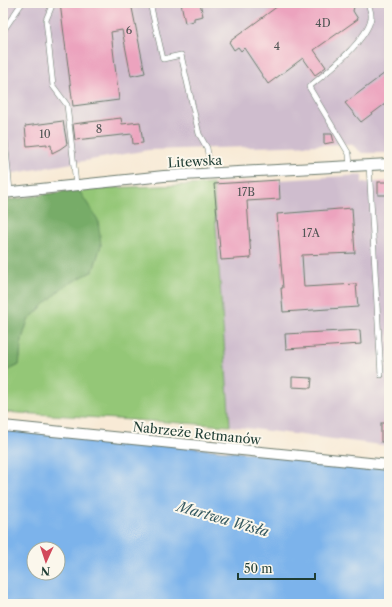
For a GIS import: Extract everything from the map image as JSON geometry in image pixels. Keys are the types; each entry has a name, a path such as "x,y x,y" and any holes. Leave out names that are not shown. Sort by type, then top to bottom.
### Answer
{"street":[{"name":"Litewska","path":"7,192 164,176 389,164"},
{"name":"Nabrzeże Retmanów","path":"3,426 389,466"}],"lane":[{"path":"3,31 22,3"},
{"path":"53,3 46,20 53,86 67,105 76,184"},
{"path":"150,3 163,59 181,55 199,134 207,148 211,174"},
{"path":"350,166 349,154 309,87 340,61 367,31 372,17 368,3"},
{"path":"3,119 7,192"},
{"path":"369,165 381,375"}],"shaded area":[{"path":"3,3 389,3 389,153 362,153 351,144 148,150 3,175"},
{"path":"362,175 362,183 389,181 389,446 230,426 213,184"}],"green space":[{"path":"213,184 230,426 3,412 3,373 19,365 22,339 28,320 63,287 93,271 101,245 78,189"},
{"path":"78,189 98,220 101,245 93,271 63,287 28,320 22,339 19,365 3,373 3,201"}],"water":[{"name":"Martwa Wisła","path":"3,429 389,467 389,604 3,604"}],"building":[{"path":"60,3 131,3 145,73 131,76 122,30 111,32 119,100 73,106"},
{"path":"181,3 200,3 203,16 194,18 194,21 185,23"},
{"path":"282,3 355,3 353,11 358,19 314,50 326,67 315,75 303,58 268,84 244,48 241,51 238,47 234,50 229,42"},
{"path":"389,70 389,101 361,122 345,103"},
{"path":"121,118 122,124 140,122 143,143 133,144 132,134 75,140 73,124"},
{"path":"63,121 67,144 60,149 52,153 51,145 27,146 25,126"},
{"path":"324,134 332,134 334,142 324,144"},
{"path":"279,180 280,199 247,201 251,258 221,260 214,184"},
{"path":"378,182 389,182 389,195 378,195"},
{"path":"352,208 355,253 302,255 304,287 356,284 358,307 283,312 281,288 283,288 277,214"},
{"path":"360,330 361,344 286,349 285,334"},
{"path":"292,377 312,378 311,388 292,387"},
{"path":"381,423 389,423 389,442 381,442"}]}
